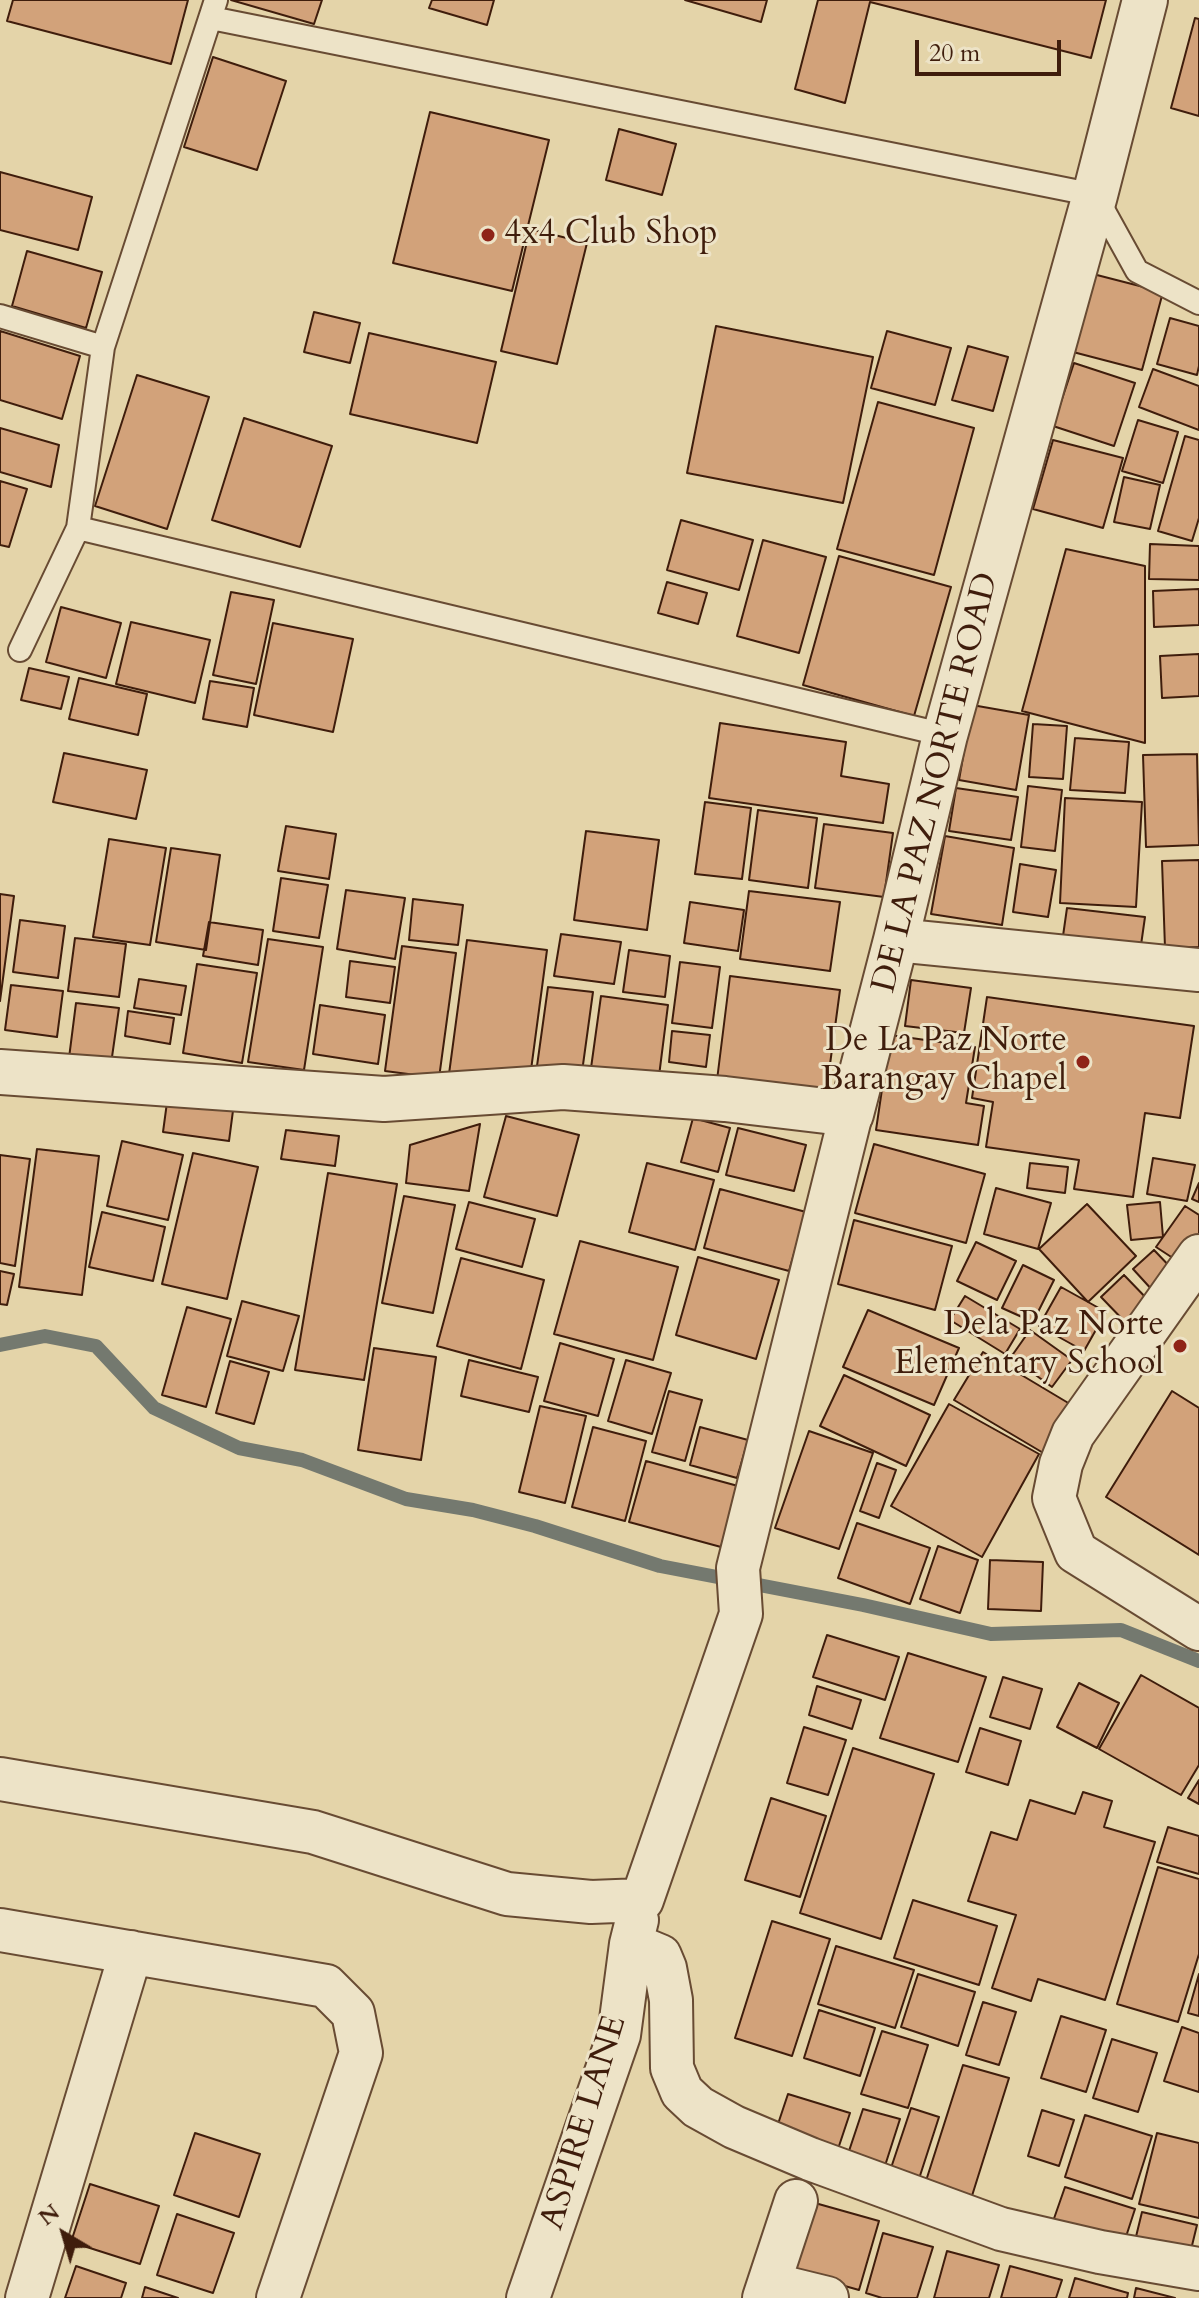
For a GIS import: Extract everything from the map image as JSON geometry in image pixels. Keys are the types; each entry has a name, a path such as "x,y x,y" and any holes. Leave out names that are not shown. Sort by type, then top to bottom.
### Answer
{"street":[{"name":"DE LA PAZ NORTE ROAD","path":"741,1614 738,1568 945,735 1095,195 1145,0"},
{"path":"896,940 1199,970"},
{"path":"0,1072 384,1099 563,1087 725,1099 851,1114"},
{"path":"1199,1256 1073,1434 1061,1464 1054,1498 1076,1552 1199,1629"},
{"name":"ASPIRE LANE","path":"528,2298 619,2035 631,1944 642,1900 741,1614"},
{"path":"0,1779 313,1832 507,1894 591,1902 642,1900"},
{"path":"0,1930 326,1986 353,2013 361,2053 278,2298"},
{"path":"631,1944 660,1956 665,1968 671,2000 672,2068 682,2092 698,2107 734,2127 810,2159 1001,2229 1100,2252 1199,2269"},
{"path":"27,2298 131,1952"},
{"path":"796,2201 767,2291 827,2298"}],"lane":[{"path":"20,650 78,528 103,347 214,9 1095,195 1137,271 1199,303"},
{"path":"0,316 103,347"},
{"path":"78,528 945,735"}],"building":[{"path":"13,0 188,0 171,64 7,21"},
{"path":"231,0 322,0 314,24"},
{"path":"432,0 494,0 487,25 429,8"},
{"path":"685,0 767,0 761,22"},
{"path":"818,0 1106,0 1091,58 870,2 845,103 795,89"},
{"path":"1195,18 1199,19 1199,116 1171,108"},
{"path":"213,57 286,81 257,170 184,147"},
{"path":"430,112 549,140 512,291 393,263"},
{"path":"619,129 676,144 662,195 606,180"},
{"path":"0,172 92,197 78,250 0,230"},
{"path":"530,229 587,243 557,364 501,351"},
{"path":"27,251 102,272 86,328 12,306"},
{"path":"1093,274 1163,292 1142,370 1073,352"},
{"path":"314,312 360,323 350,363 304,352"},
{"path":"1170,318 1199,326 1197,375 1157,364"},
{"path":"716,326 873,357 843,503 687,473"},
{"path":"0,331 80,356 62,419 0,400"},
{"path":"887,331 951,348 935,405 871,388"},
{"path":"369,333 496,362 477,443 350,414"},
{"path":"968,346 1008,357 993,411 952,400"},
{"path":"1074,363 1135,383 1114,446 1053,426"},
{"path":"1153,369 1199,386 1199,430 1139,407"},
{"path":"137,375 209,397 167,529 95,506"},
{"path":"878,402 974,428 934,575 837,549"},
{"path":"244,418 332,446 300,547 212,520"},
{"path":"1138,420 1178,432 1163,483 1122,471"},
{"path":"0,428 59,445 51,487 0,472"},
{"path":"1185,436 1199,440 1199,518 1192,541 1158,531"},
{"path":"1053,440 1123,458 1103,528 1033,509"},
{"path":"1124,477 1160,485 1150,529 1114,522"},
{"path":"0,481 27,489 9,547 0,545"},
{"path":"681,520 753,540 739,590 667,570"},
{"path":"763,540 826,557 799,653 737,636"},
{"path":"1150,544 1199,546 1199,580 1149,579"},
{"path":"1066,549 1145,566 1145,743 1022,711"},
{"path":"839,556 951,587 914,716 803,685"},
{"path":"667,582 707,593 698,624 658,613"},
{"path":"1199,589 1199,625 1154,627 1153,591"},
{"path":"231,592 274,600 256,684 213,675"},
{"path":"61,607 121,623 106,678 46,662"},
{"path":"131,622 210,640 195,703 116,684"},
{"path":"273,623 353,639 333,732 254,715"},
{"path":"1199,654 1199,696 1162,698 1160,656"},
{"path":"29,668 69,677 61,709 21,700"},
{"path":"79,678 147,694 138,735 69,719"},
{"path":"210,681 254,688 247,727 203,719"},
{"path":"972,705 1029,715 1016,790 959,780"},
{"path":"720,723 846,742 841,776 889,784 883,823 709,798"},
{"path":"1033,724 1067,726 1063,779 1029,777"},
{"path":"1075,738 1129,742 1125,793 1070,790"},
{"path":"64,753 147,770 136,819 53,802"},
{"path":"1197,754 1199,845 1146,847 1143,755"},
{"path":"1028,786 1062,790 1055,851 1021,847"},
{"path":"956,788 1018,797 1011,840 949,831"},
{"path":"1065,798 1142,802 1136,907 1060,903"},
{"path":"705,802 751,808 742,879 695,874"},
{"path":"758,810 817,818 808,888 749,880"},
{"path":"824,824 893,833 884,897 815,888"},
{"path":"286,826 336,834 329,879 278,871"},
{"path":"586,831 659,840 647,930 574,920"},
{"path":"945,836 1014,848 1002,925 931,914"},
{"path":"109,839 166,848 150,945 93,937"},
{"path":"171,848 220,855 206,950 156,942"},
{"path":"1199,860 1199,947 1165,948 1162,861"},
{"path":"1020,864 1056,870 1048,917 1013,912"},
{"path":"281,878 328,885 319,938 273,931"},
{"path":"346,890 405,898 395,959 337,949"},
{"path":"749,891 840,902 830,971 740,959"},
{"path":"0,894 14,896 0,1001"},
{"path":"413,899 463,905 458,945 409,940"},
{"path":"690,902 744,910 738,951 684,943"},
{"path":"1067,908 1145,917 1140,952 1062,943"},
{"path":"20,920 65,926 58,978 13,972"},
{"path":"209,922 263,930 258,965 203,956"},
{"path":"561,934 621,942 614,984 554,976"},
{"path":"75,938 126,944 119,997 68,991"},
{"path":"268,939 323,947 304,1070 248,1062"},
{"path":"467,940 547,950 529,1085 449,1074"},
{"path":"402,946 456,953 439,1078 385,1071"},
{"path":"629,950 670,956 665,997 623,992"},
{"path":"350,961 395,967 390,1003 346,997"},
{"path":"680,962 720,967 712,1028 672,1023"},
{"path":"197,964 257,973 242,1063 183,1053"},
{"path":"730,976 840,990 826,1094 717,1080"},
{"path":"139,979 186,986 181,1015 134,1008"},
{"path":"911,980 971,988 964,1033 905,1026"},
{"path":"11,985 63,991 57,1037 5,1030"},
{"path":"548,987 593,992 582,1072 537,1066"},
{"path":"601,996 668,1005 659,1076 591,1068"},
{"name":"De La Paz Norte Barangay Chapel","path":"987,997 1194,1026 1180,1118 1145,1113 1133,1197 1074,1189 1079,1160 986,1147 993,1102 972,1098"},
{"path":"76,1003 119,1008 111,1064 69,1058"},
{"path":"320,1005 385,1015 378,1064 313,1054"},
{"path":"128,1011 174,1018 170,1044 125,1036"},
{"path":"672,1031 710,1035 706,1067 669,1062"},
{"path":"890,1035 975,1047 966,1103 984,1106 978,1145 876,1130"},
{"path":"168,1095 234,1103 229,1141 163,1132"},
{"path":"506,1116 579,1135 557,1216 484,1197"},
{"path":"693,1118 730,1128 718,1172 681,1162"},
{"path":"480,1124 469,1191 406,1183 410,1145"},
{"path":"738,1128 806,1145 794,1191 726,1175"},
{"path":"286,1130 339,1136 335,1166 281,1159"},
{"path":"122,1141 183,1155 168,1220 107,1206"},
{"path":"874,1144 985,1174 966,1243 855,1213"},
{"path":"37,1149 99,1156 82,1295 19,1287"},
{"path":"193,1153 258,1167 227,1299 162,1284"},
{"path":"0,1155 30,1159 15,1266 0,1263"},
{"path":"1153,1158 1195,1165 1187,1201 1147,1194"},
{"path":"647,1163 714,1180 695,1250 629,1232"},
{"path":"1030,1163 1068,1167 1065,1193 1027,1188"},
{"path":"328,1173 397,1184 364,1380 295,1370"},
{"path":"1199,1183 1199,1202 1192,1199"},
{"path":"996,1188 1051,1203 1038,1249 984,1234"},
{"path":"720,1189 806,1212 789,1271 704,1248"},
{"path":"404,1196 455,1205 433,1313 382,1303"},
{"path":"469,1202 535,1219 522,1267 456,1249"},
{"path":"1160,1202 1163,1237 1131,1240 1127,1205"},
{"path":"1087,1204 1136,1256 1088,1302 1039,1249"},
{"path":"1185,1206 1199,1215 1199,1240 1182,1264 1156,1247"},
{"path":"102,1212 165,1227 153,1281 89,1267"},
{"path":"854,1220 952,1246 935,1310 838,1284"},
{"path":"580,1241 678,1267 653,1360 554,1334"},
{"path":"976,1242 1016,1261 997,1300 957,1281"},
{"path":"1154,1250 1175,1272 1154,1292 1133,1269"},
{"path":"698,1257 779,1280 756,1359 676,1335"},
{"path":"461,1258 544,1280 521,1369 437,1346"},
{"path":"1023,1265 1054,1280 1033,1322 1002,1308"},
{"path":"0,1271 14,1274 7,1305 0,1304"},
{"path":"1124,1275 1151,1303 1128,1325 1101,1297"},
{"path":"1061,1287 1106,1312 1084,1351 1039,1326"},
{"path":"965,1296 1020,1329 1005,1354 950,1320"},
{"path":"242,1301 299,1316 283,1371 227,1356"},
{"path":"187,1307 231,1319 206,1407 162,1395"},
{"path":"868,1310 959,1348 934,1405 843,1367"},
{"path":"1030,1330 1072,1360 1052,1387 1011,1357"},
{"path":"560,1343 614,1359 598,1416 544,1401"},
{"path":"374,1348 436,1357 421,1460 358,1450"},
{"path":"983,1352 1075,1407 1045,1454 954,1400"},
{"path":"469,1360 538,1377 529,1412 461,1396"},
{"path":"626,1360 671,1373 652,1434 608,1421"},
{"path":"230,1361 269,1372 254,1424 216,1413"},
{"path":"844,1375 930,1415 906,1466 820,1426"},
{"path":"669,1391 702,1400 685,1461 652,1452"},
{"path":"1172,1391 1199,1408 1199,1555 1106,1497"},
{"path":"949,1404 1039,1454 982,1557 891,1506"},
{"path":"540,1406 586,1416 565,1503 519,1492"},
{"path":"593,1427 646,1441 625,1521 572,1507"},
{"path":"700,1427 748,1440 737,1478 690,1465"},
{"path":"809,1431 873,1453 839,1549 775,1528"},
{"path":"646,1461 738,1486 721,1547 629,1522"},
{"path":"877,1463 896,1470 879,1518 860,1511"},
{"path":"857,1523 930,1548 910,1604 838,1578"},
{"path":"938,1546 978,1560 960,1613 920,1599"},
{"path":"990,1560 1043,1562 1041,1611 988,1609"},
{"path":"827,1635 899,1657 885,1700 813,1677"},
{"path":"908,1653 986,1677 958,1762 880,1738"},
{"path":"1141,1675 1199,1708 1199,1765 1181,1795 1099,1749"},
{"path":"1003,1677 1042,1689 1030,1729 990,1717"},
{"path":"1079,1683 1119,1703 1097,1748 1057,1727"},
{"path":"817,1686 861,1700 852,1729 809,1715"},
{"path":"804,1727 846,1740 828,1795 787,1783"},
{"path":"980,1728 1021,1741 1008,1785 966,1772"},
{"path":"853,1748 934,1774 881,1939 800,1913"},
{"path":"1199,1780 1199,1804 1188,1798"},
{"path":"1083,1792 1112,1801 1104,1827 1155,1842 1105,2000 1038,1979 1031,2001 992,1988 1016,1915 968,1901 991,1832 1017,1840 1030,1800 1075,1814"},
{"path":"771,1798 826,1816 800,1897 745,1880"},
{"path":"1168,1827 1199,1836 1199,1874 1157,1862"},
{"path":"1158,1867 1199,1879 1199,1954 1178,2022 1117,2004"},
{"path":"913,1900 997,1926 979,1985 894,1958"},
{"path":"772,1921 830,1939 792,2056 735,2038"},
{"path":"836,1946 914,1970 895,2028 818,2004"},
{"path":"918,1974 975,1992 958,2046 901,2027"},
{"path":"1199,1974 1199,2016 1188,2013"},
{"path":"983,2002 1016,2012 999,2065 966,2055"},
{"path":"819,2010 875,2028 860,2076 804,2058"},
{"path":"1061,2016 1106,2030 1086,2092 1041,2078"},
{"path":"1182,2027 1199,2033 1199,2092 1164,2081"},
{"path":"882,2031 928,2045 908,2108 861,2094"},
{"path":"1112,2039 1157,2053 1138,2112 1093,2098"},
{"path":"963,2065 1009,2078 971,2199 925,2184"},
{"path":"788,2094 850,2113 837,2152 775,2133"},
{"path":"911,2108 939,2117 917,2185 888,2177"},
{"path":"863,2109 900,2119 883,2172 846,2160"},
{"path":"1042,2110 1074,2120 1059,2166 1028,2156"},
{"path":"1085,2115 1152,2136 1132,2199 1065,2177"},
{"path":"195,2133 260,2154 239,2217 174,2195"},
{"path":"1157,2133 1199,2143 1199,2218 1139,2204"},
{"path":"90,2184 159,2206 140,2264 71,2242"},
{"path":"1065,2187 1135,2209 1121,2252 1050,2230"},
{"path":"815,2203 879,2221 859,2290 795,2272"},
{"path":"1142,2212 1197,2225 1188,2262 1133,2249"},
{"path":"177,2214 234,2233 213,2293 157,2275"},
{"path":"883,2233 933,2247 917,2298 882,2298 866,2293"},
{"path":"947,2251 999,2265 989,2298 934,2298"},
{"path":"76,2266 126,2283 121,2298 65,2298"},
{"path":"1010,2266 1062,2280 1056,2298 1001,2298"},
{"path":"1075,2278 1128,2293 1127,2298 1069,2298"},
{"path":"145,2287 178,2298 142,2298"},
{"path":"1136,2288 1175,2298 1134,2298"}],"waterway":[{"path":"0,1345 45,1336 96,1346 154,1408 239,1448 302,1460 406,1499 473,1510 535,1526 660,1566 863,1605 991,1634 1121,1630 1199,1661"}],"place":[{"name":"4x4 Club Shop","path":"488,235"},
{"name":"De La Paz Norte Barangay Chapel","path":"1083,1062"},
{"name":"Dela Paz Norte Elementary School","path":"1180,1346"}]}
